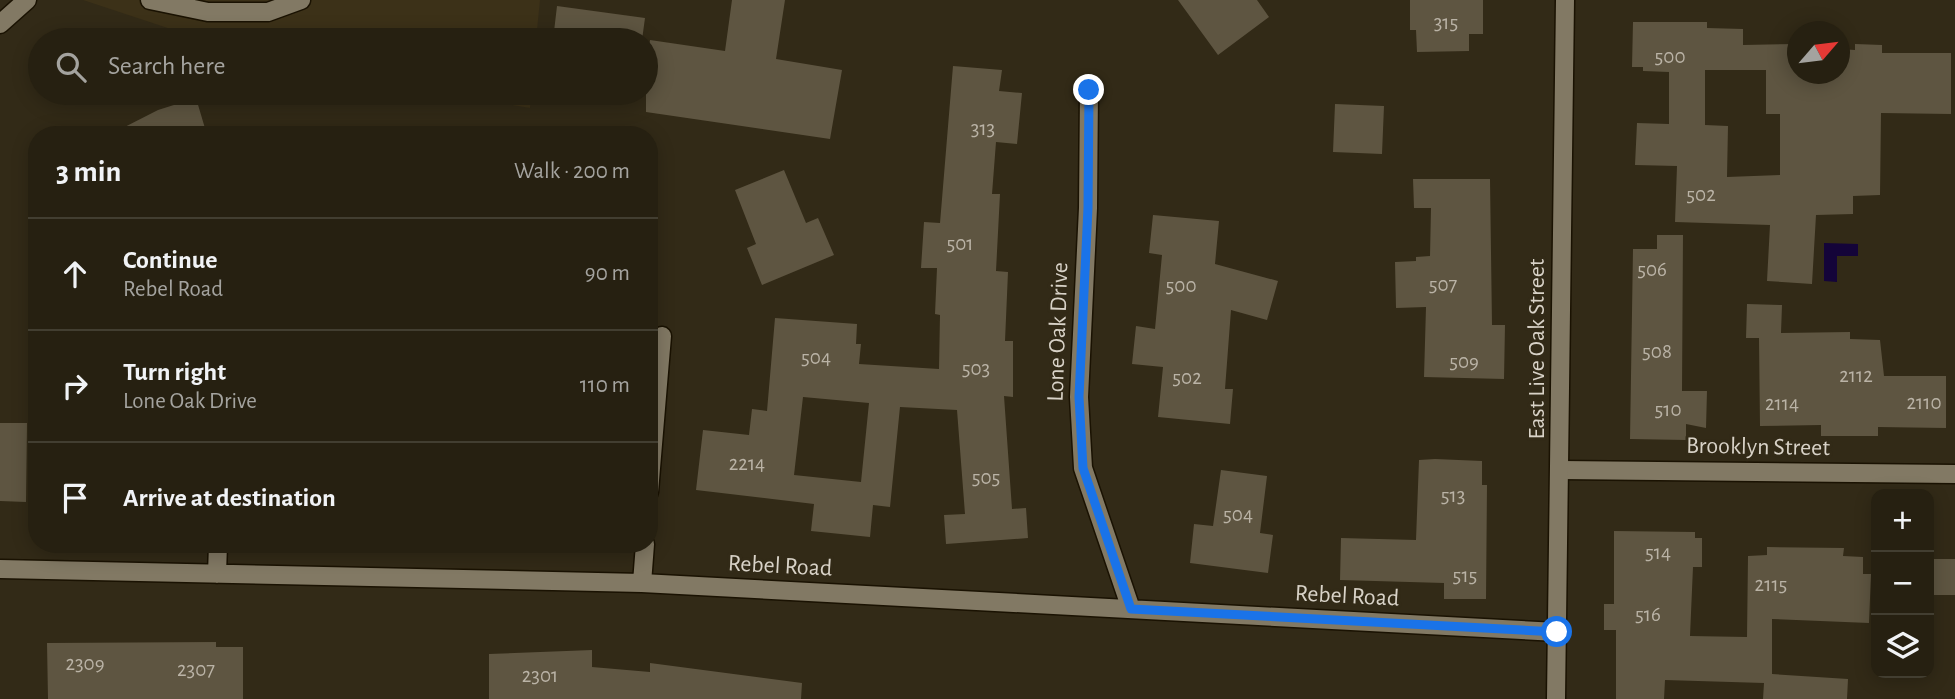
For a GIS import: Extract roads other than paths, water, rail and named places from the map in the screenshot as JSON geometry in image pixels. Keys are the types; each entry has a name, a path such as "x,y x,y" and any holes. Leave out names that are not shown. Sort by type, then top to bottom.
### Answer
{"street":[{"path":"0,24 26,0"},
{"path":"150,0 268,12 296,1"},
{"name":"East Live Oak Street","path":"1556,699 1565,0"},
{"name":"Lone Oak Drive","path":"1089,90 1088,208 1079,397 1083,468 1131,609"},
{"path":"658,384 662,336"},
{"name":"Brooklyn Street","path":"1561,470 1955,474"},
{"path":"217,574 218,553"},
{"path":"642,583 644,553"},
{"name":"Rebel Road","path":"0,569 642,583 1557,632"}]}
